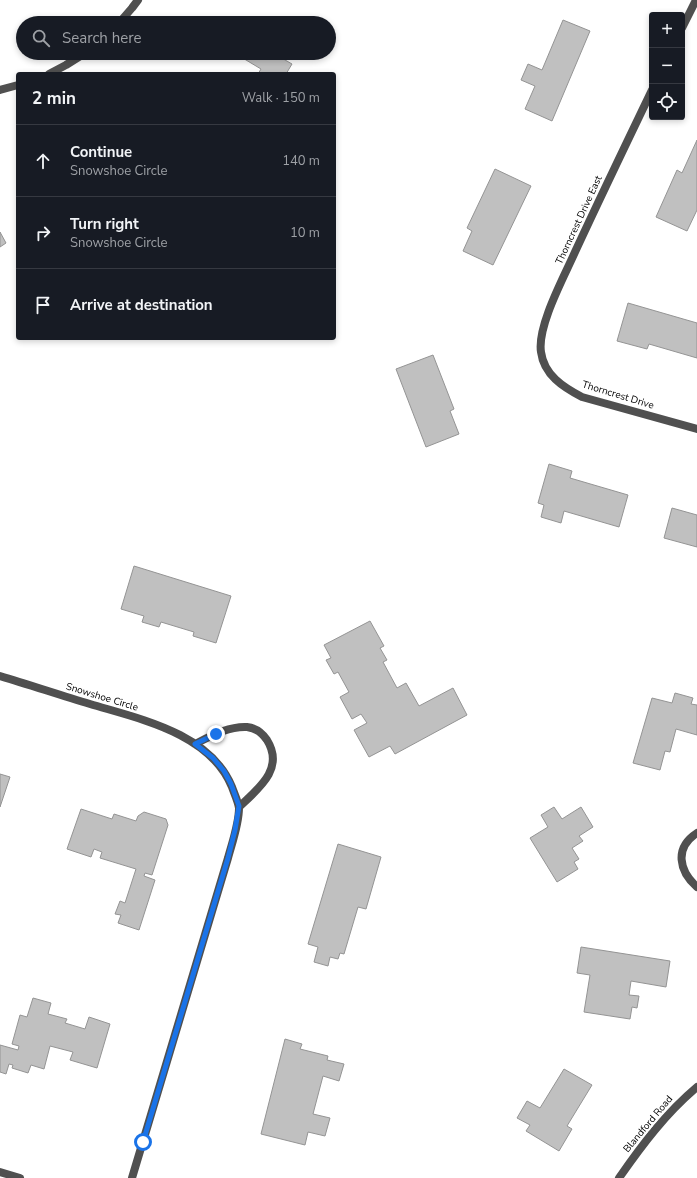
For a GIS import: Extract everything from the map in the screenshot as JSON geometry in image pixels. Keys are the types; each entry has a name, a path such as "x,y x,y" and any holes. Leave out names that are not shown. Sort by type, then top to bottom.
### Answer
{"street":[{"path":"125,16 138,0"},
{"path":"685,22 696,0"},
{"path":"54,72 74,60"},
{"path":"0,90 16,86"},
{"name":"Thorncrest Drive East","path":"544,363 541,351 541,335 547,315 594,211 649,96"},
{"name":"Thorncrest Drive","path":"544,363 552,377 567,389 582,397 697,429"},
{"name":"Snowshoe Circle","path":"0,676 131,716 178,734 195,744 213,758 224,771 231,784 239,806 228,858 132,1178"},
{"path":"195,744 232,728 248,727 257,730 264,735 270,745 273,756 270,775 261,787 239,806"},
{"path":"697,833 687,840 683,850 681,862 684,872 689,880 697,887"},
{"name":"Blandford Road","path":"619,1178 653,1132 682,1099 697,1087"},
{"path":"0,1172 20,1178"}],"building":[{"path":"563,20 590,31 552,121 525,109 535,86 521,80 528,64 542,70"},
{"path":"246,60 285,60 292,64 287,72 259,72 261,69"},
{"path":"697,140 697,210 687,231 656,217 677,170 682,173"},
{"path":"495,169 531,186 493,265 463,251 472,231 467,228"},
{"path":"0,232 6,243 0,247"},
{"path":"628,303 697,323 697,358 649,344 647,349 617,341"},
{"path":"433,355 454,409 450,411 459,434 426,447 396,369"},
{"path":"549,464 572,471 570,478 628,495 619,527 564,511 561,523 541,517 544,505 538,503"},
{"path":"672,508 697,515 697,547 664,538"},
{"path":"134,566 231,596 216,643 193,636 194,632 161,622 159,627 142,622 144,616 121,609"},
{"path":"370,621 384,646 380,648 387,660 383,662 397,688 406,683 419,706 453,688 467,715 395,754 390,746 369,757 354,730 367,723 361,714 352,719 340,697 349,692 338,672 334,674 326,660 331,658 324,645"},
{"path":"675,693 693,698 691,704 697,705 697,735 676,729 670,752 665,751 660,770 633,763 652,698 672,703"},
{"path":"0,774 10,777 0,807"},
{"path":"554,807 562,819 581,807 593,827 579,836 583,841 572,848 579,859 574,862 578,869 557,882 530,838 548,827 541,815"},
{"path":"81,809 112,819 114,814 136,821 138,816 144,812 166,819 168,825 152,875 145,873 144,876 155,880 139,930 118,923 121,915 115,914 120,901 125,903 136,869 100,858 102,852 94,849 91,857 67,849"},
{"path":"338,844 381,857 366,909 358,907 344,954 340,953 338,959 330,957 328,966 314,962 318,947 308,944"},
{"path":"581,947 670,961 666,987 631,981 629,995 639,996 637,1008 632,1007 630,1019 584,1012 590,975 577,973"},
{"path":"33,998 51,1003 48,1014 67,1019 65,1023 85,1029 89,1017 110,1024 97,1068 70,1060 73,1052 50,1046 44,1069 31,1065 28,1073 12,1068 13,1065 9,1064 6,1074 0,1072 0,1045 18,1050 19,1046 12,1044 20,1015 27,1017"},
{"path":"285,1039 302,1044 300,1049 328,1056 327,1060 344,1064 339,1081 323,1076 313,1114 330,1118 325,1136 308,1132 305,1145 261,1134"},
{"path":"564,1069 592,1085 567,1126 572,1129 559,1151 526,1131 530,1125 517,1118 527,1101 540,1108"}],"route":[{"path":"143,1142 228,858 235,830 239,806 231,784 224,771 213,758 195,744 216,734"}]}
